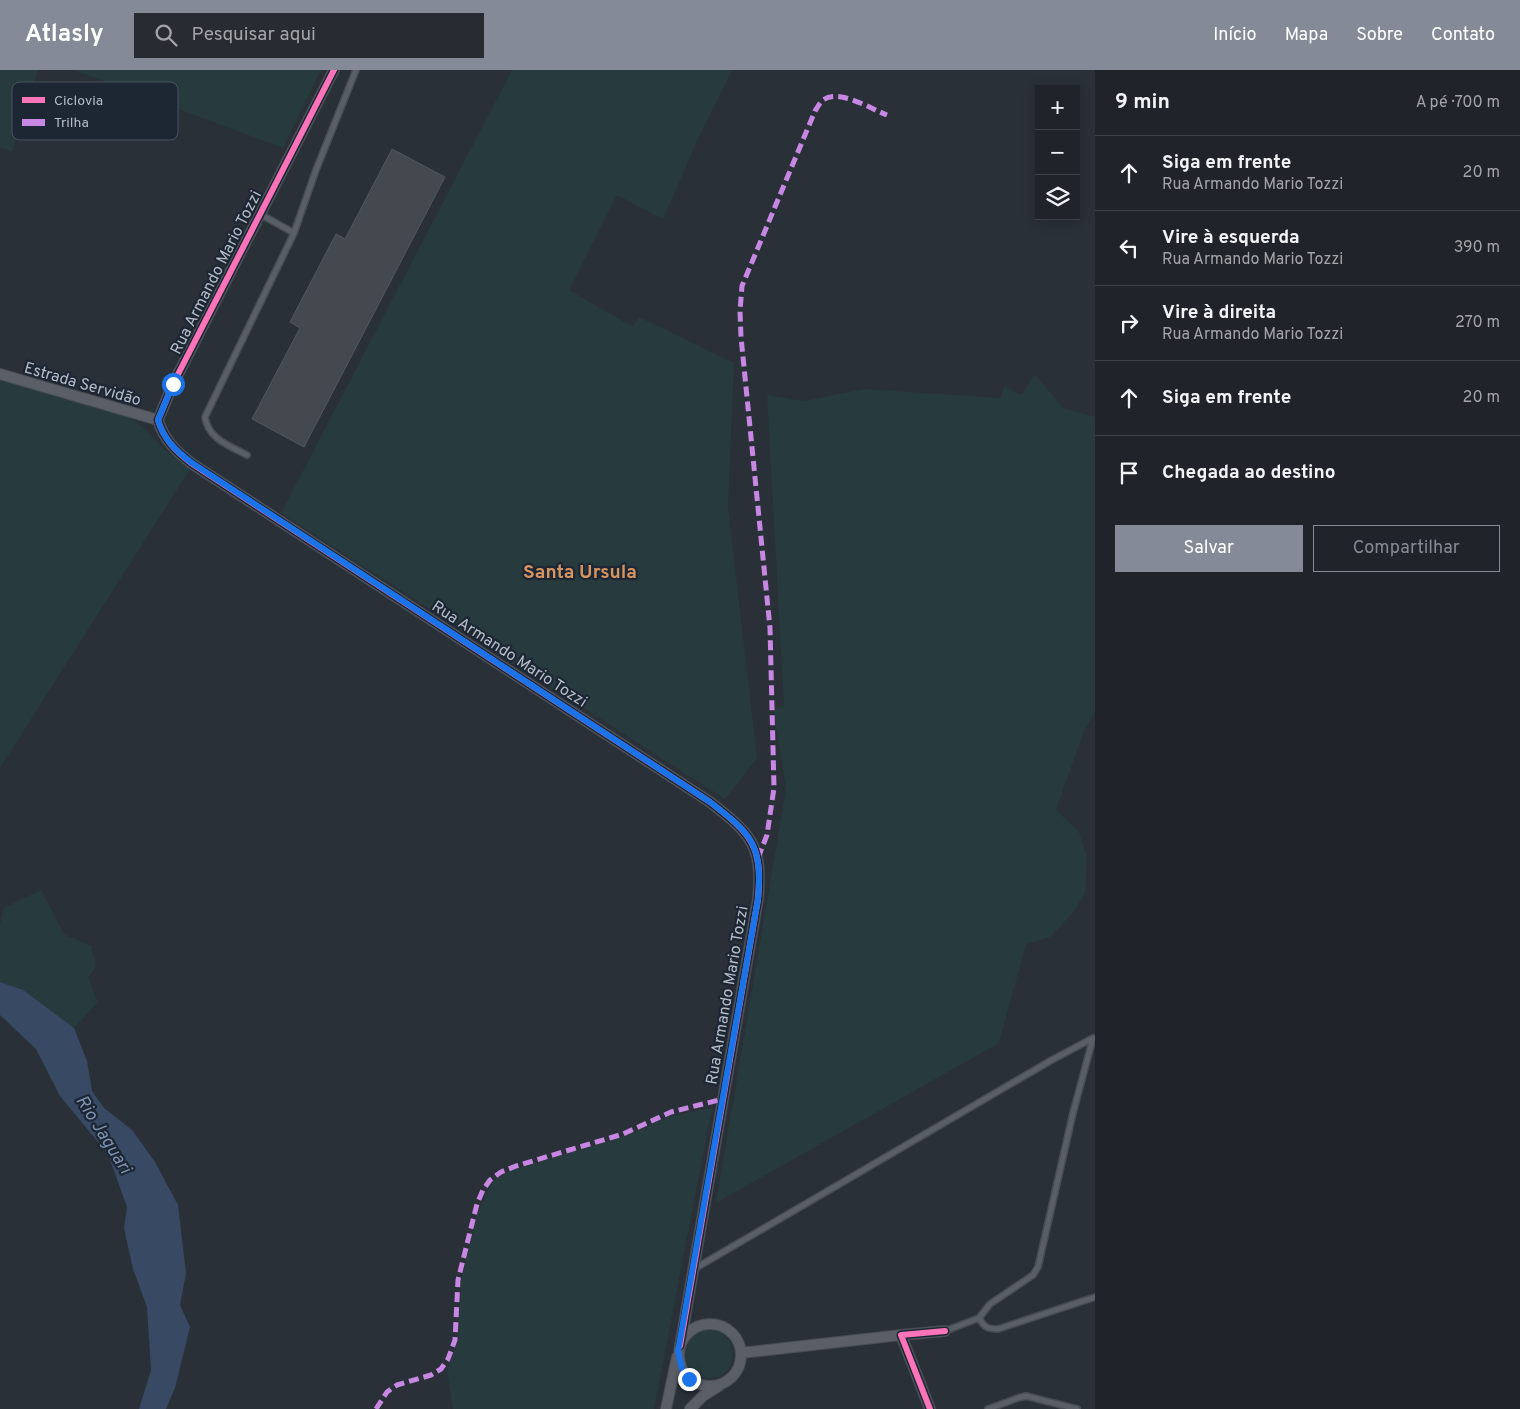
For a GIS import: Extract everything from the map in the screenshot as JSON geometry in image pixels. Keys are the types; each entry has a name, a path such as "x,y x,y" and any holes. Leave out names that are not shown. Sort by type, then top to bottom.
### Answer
{"street":[{"name":"Rua Armando Mario Tozzi","path":"334,70 173,384 158,420 165,438 173,448 192,463 710,802 740,827 752,842 758,858 760,877 758,899 694,1270 666,1409"},
{"name":"Estrada Servidão","path":"0,374 158,420"},
{"path":"690,1409 703,1396 727,1381 738,1369 741,1353 740,1346 733,1333 721,1325 708,1323 694,1327 685,1335 679,1348 682,1369 685,1374 700,1385 711,1386 727,1381"},
{"path":"741,1353 945,1330"},
{"path":"901,1335 930,1409"}],"lane":[{"path":"247,455 216,438 210,432 206,417 294,233 316,170 356,70"},
{"path":"260,213 294,233"},
{"path":"694,1270 1094,1035"},
{"path":"945,1330 978,1318 990,1304 1033,1275 1038,1267 1073,1114 1094,1035"},
{"path":"978,1318 983,1326 988,1329 998,1329 1095,1296"},
{"path":"988,1409 1026,1396 1077,1409"}],"green space":[{"path":"0,70 38,70 34,82 12,82 12,140 16,140 12,152 0,147"},
{"path":"74,70 321,70 283,148 178,109 178,82 106,82"},
{"path":"512,70 732,70 699,137 663,219 617,195 569,290 633,327 639,317 734,363 728,507 757,758 725,799 281,513"},
{"path":"1035,374 1063,408 1095,417 1095,712 1084,731 1056,810 1079,832 1087,857 1085,893 1072,914 1050,937 1026,944 999,1043 716,1203 786,789 773,707 784,706 767,395 804,401 864,389 1001,398 1004,386 1021,395"},
{"path":"0,379 126,416 144,428 163,448 190,469 0,768"},
{"path":"41,890 64,934 91,946 96,966 88,978 98,1002 74,1028 23,990 0,982 0,924 4,908"},
{"path":"712,1108 654,1409 453,1409 447,1370 458,1341 461,1281 477,1216 494,1180 509,1171 625,1136 670,1116"},
{"path":"709,1330 718,1332 726,1337 731,1345 733,1354 731,1363 726,1371 718,1376 709,1378 700,1376 692,1371 687,1363 685,1354 687,1345 692,1337 700,1332"}],"water":[{"name":"Rio Jaguari","path":"0,982 23,990 74,1028 87,1061 92,1091 104,1108 132,1130 155,1162 178,1205 186,1273 180,1305 190,1327 175,1388 166,1409 139,1409 151,1370 147,1307 133,1269 124,1228 127,1207 108,1154 60,1096 36,1049 0,1015"}],"building":[{"path":"392,149 445,177 304,447 252,419 300,328 290,322 336,234 345,239"}],"marked path":[{"path":"758,858 767,835 774,788 770,628 741,337 740,311 742,286 815,111 821,102 828,97 836,96 854,100 887,115"},
{"path":"376,1409 387,1392 397,1385 431,1375 441,1369 448,1359 455,1340 458,1280 477,1204 490,1180 501,1172 516,1166 623,1134 671,1112 723,1099"}],"cycle path":[{"path":"334,70 173,384 158,420 171,444 191,463 710,802 736,823 751,842 756,853 758,866 758,899 680,1346"},
{"path":"930,1409 901,1335 945,1331"}],"district":[{"name":"Santa Ursula","path":"580,571"}],"route":[{"path":"173,384 158,420 165,438 173,448 192,463 710,802 740,827 752,842 758,858 760,877 758,899 694,1270 678,1351 682,1369 689,1379"}]}
